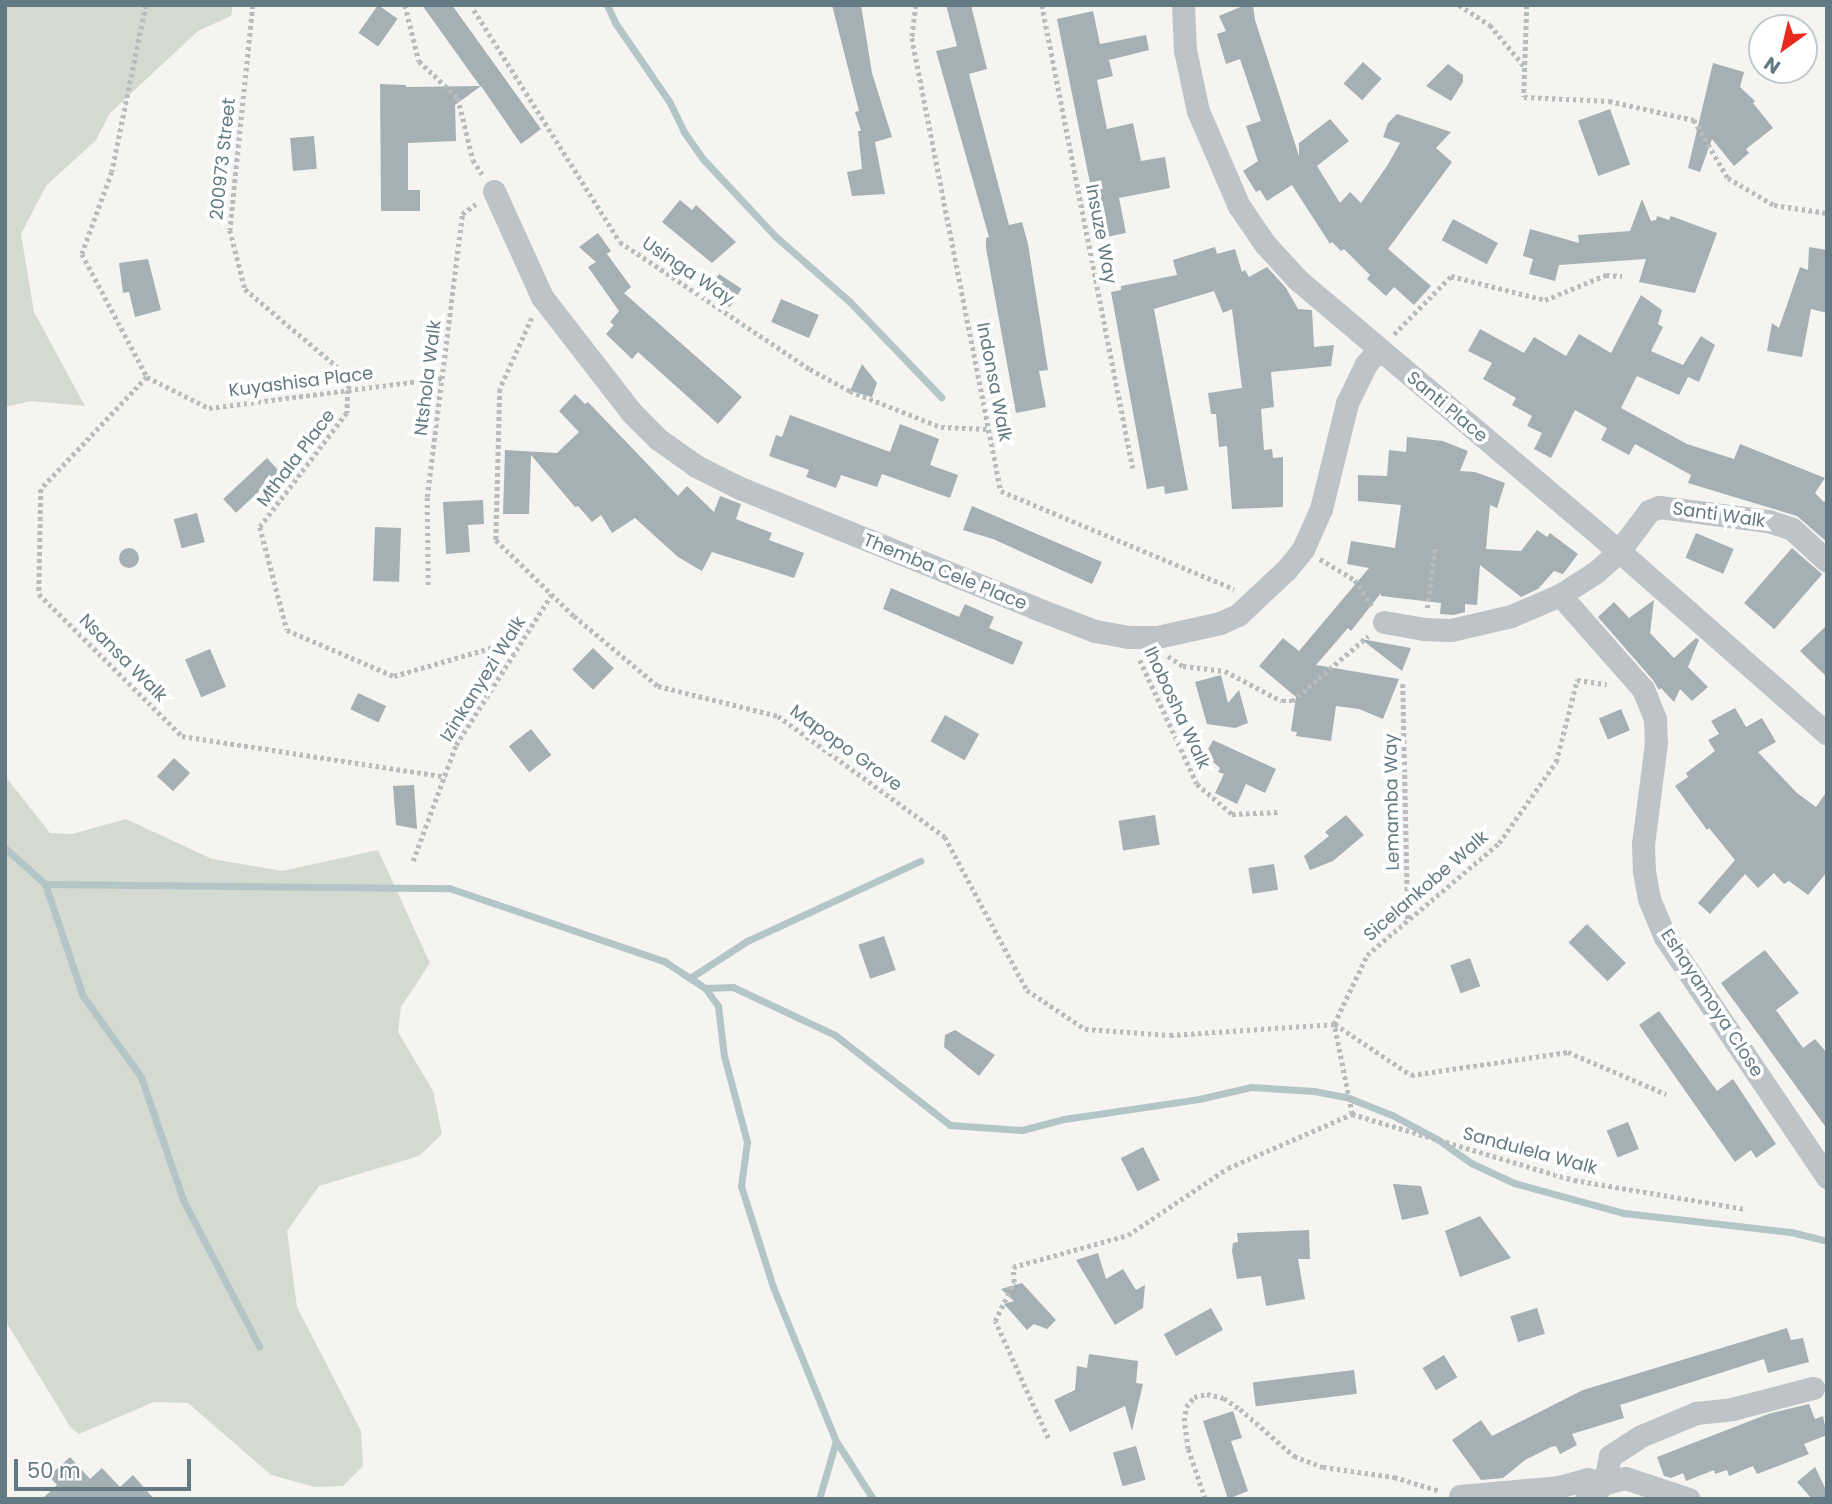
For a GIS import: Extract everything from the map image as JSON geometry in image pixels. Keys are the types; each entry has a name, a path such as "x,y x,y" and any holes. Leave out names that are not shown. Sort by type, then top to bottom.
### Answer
{"street":[{"name":"Santi Place","path":"1184,5 1185,50 1198,111 1239,206 1265,244 1298,280 1378,350 1619,551 1827,734"},
{"name":"Themba Cele Place","path":"494,191 542,297 632,413 658,439 696,467 740,488 1095,631 1129,637 1157,637 1220,623 1238,615 1258,599 1303,549 1329,483 1347,403 1366,363 1378,350"},
{"name":"Santi Walk","path":"1560,595 1597,572 1619,551 1648,510 1659,507 1768,521 1792,528 1827,561"},
{"path":"1384,622 1423,629 1476,625 1511,616 1560,595"},
{"name":"Eshayamoya Close","path":"1560,595 1643,689 1655,719 1656,743 1643,844 1649,899 1665,937 1827,1177"},
{"path":"1605,1483 1610,1456 1641,1436 1696,1413 1732,1409 1813,1388"},
{"path":"1586,1499 1605,1483 1625,1478 1689,1499"},
{"path":"1460,1496 1558,1487 1587,1479 1605,1483"}],"path":[{"path":"146,5 112,172 82,254 147,377"},
{"name":"200973 Street","path":"253,5 230,230 246,289 352,379 348,390"},
{"path":"405,5 419,61 458,98 473,160 494,191"},
{"name":"Indonsa Walk","path":"916,5 912,38 1001,491 1258,599"},
{"name":"Insuze Way","path":"1042,5 1133,468"},
{"path":"1459,5 1490,25 1525,67"},
{"path":"1527,5 1524,97 1609,101 1694,120 1728,178 1774,205 1827,214"},
{"name":"Usinga Way","path":"474,10 620,243 810,369 850,391 941,427 989,429"},
{"name":"Ntshola Walk","path":"428,585 427,497 462,214 494,191"},
{"path":"1378,350 1451,276 1545,300 1606,275 1622,276"},
{"name":"Mapopo Grove","path":"542,297 500,389 496,540 553,592 574,616 658,686 778,716 945,837 1027,990 1085,1029 1170,1035 1334,1024"},
{"name":"Kuyashisa Place","path":"147,377 209,408 442,378"},
{"name":"Nsansa Walk","path":"147,377 41,489 39,594 182,736 446,777"},
{"name":"Mthala Place","path":"348,390 347,413 260,527 288,630 394,676 501,645 515,652"},
{"path":"1423,629 1435,546"},
{"path":"1157,637 1166,654 1183,666 1225,671 1282,701 1292,701 1384,622 1355,580 1303,549"},
{"name":"Izinkanyezi Walk","path":"413,861 456,746 553,592"},
{"name":"Ihobosha Walk","path":"1129,637 1197,785 1232,814 1278,811"},
{"name":"Sicelankobe Walk","path":"1334,1024 1367,955 1499,843 1521,813 1556,762 1577,680 1643,689"},
{"name":"Lemamba Way","path":"1404,684 1408,920"},
{"path":"1334,1024 1411,1075 1569,1052 1666,1094"},
{"path":"1048,1438 995,1321 1014,1282 1013,1267 1128,1235 1228,1168 1352,1114 1334,1024"},
{"name":"Sandulela Walk","path":"1352,1114 1574,1180 1745,1209"},
{"path":"1205,1499 1188,1449 1184,1421 1186,1407 1194,1397 1207,1394 1224,1398 1240,1409 1294,1456 1323,1466 1394,1477 1460,1496"}],"shaded area":[{"path":"5,5 233,5 231,16 198,31 110,113 96,140 46,186 21,234 34,312 85,406 31,401 5,407"},
{"path":"5,776 50,833 72,834 126,819 212,859 282,871 378,850 430,963 401,1007 398,1032 433,1091 442,1134 419,1156 319,1186 287,1231 297,1307 361,1431 363,1466 343,1486 315,1487 271,1475 188,1403 154,1402 79,1434 71,1428 5,1320"}],"building":[{"path":"378,5 398,19 378,47 358,33"},
{"path":"422,5 452,5 541,129 521,144 481,86 455,105 456,141 408,143 408,190 420,190 420,211 381,211 380,84 406,87 480,86"},
{"path":"832,5 861,5 872,73 892,137 875,142 885,194 852,196 847,172 862,169 858,131 861,131 855,112 859,111"},
{"path":"946,5 971,5 987,69 969,74 1009,225 1022,222 1028,244 1048,370 1039,371 1046,407 1016,413 986,248 986,238 989,237 936,51 957,46"},
{"path":"1245,5 1253,5 1255,20 1299,156 1299,143 1330,119 1349,141 1317,166 1340,203 1350,192 1361,203 1387,166 1400,143 1383,137 1388,123 1397,114 1451,132 1436,148 1452,162 1388,249 1431,286 1414,305 1394,287 1386,296 1367,279 1370,275 1344,249 1341,251 1332,242 1330,244 1292,185 1267,201 1260,190 1256,192 1243,171 1258,161 1246,126 1261,121 1240,59 1226,64 1217,34 1226,31 1219,16"},
{"path":"1093,11 1100,44 1146,35 1149,50 1109,60 1113,76 1097,80 1107,129 1133,123 1141,161 1165,157 1170,188 1119,198 1126,233 1101,238 1057,19"},
{"path":"1363,62 1382,79 1362,100 1344,84"},
{"path":"1713,63 1744,72 1740,87 1755,101 1753,103 1773,128 1746,149 1749,153 1734,166 1712,139 1700,172 1688,168"},
{"path":"1448,64 1463,75 1463,82 1451,101 1426,86"},
{"path":"1610,109 1630,164 1598,176 1578,121"},
{"path":"314,136 317,169 293,171 290,138"},
{"path":"1642,199 1651,221 1656,220 1657,216 1669,220 1671,216 1717,233 1695,293 1639,282 1646,259 1559,265 1555,281 1529,274 1533,259 1523,256 1530,229 1579,243 1578,235 1630,231"},
{"path":"680,200 692,210 696,205 736,242 712,263 662,222"},
{"path":"1453,219 1498,243 1487,264 1442,240"},
{"path":"598,233 611,251 605,255 607,254 631,287 624,293 742,397 718,424 638,352 632,359 606,334 614,325 610,322 619,311 588,267 596,262 579,247"},
{"path":"1215,247 1217,254 1235,249 1242,272 1245,270 1249,277 1267,267 1286,288 1298,309 1312,310 1314,347 1334,345 1331,366 1271,372 1274,407 1261,409 1264,450 1272,449 1273,458 1283,457 1283,507 1232,509 1227,446 1219,447 1216,414 1211,414 1208,393 1242,388 1232,309 1223,313 1214,291 1154,309 1188,490 1165,494 1164,486 1147,489 1111,292 1121,290 1121,286 1177,275 1173,260"},
{"path":"1809,247 1827,250 1827,313 1811,309 1802,357 1767,351 1772,323 1779,328 1800,267 1808,270"},
{"path":"148,259 161,310 135,317 129,292 123,293 119,263"},
{"path":"719,274 742,289 730,307 707,292"},
{"path":"1641,295 1662,310 1658,324 1663,327 1651,351 1683,365 1701,336 1715,345 1699,382 1688,377 1679,395 1637,376 1621,408 1687,444 1734,459 1740,444 1825,478 1815,493 1824,502 1827,499 1827,542 1797,516 1688,483 1691,475 1635,444 1629,455 1601,440 1607,428 1575,410 1551,458 1534,449 1542,433 1527,426 1532,416 1512,405 1516,398 1483,379 1492,363 1468,351 1480,329 1524,353 1534,337 1566,356 1579,334 1611,353"},
{"path":"781,299 819,315 809,338 771,322"},
{"path":"862,364 877,383 872,397 850,391"},
{"path":"575,394 585,404 588,402 678,496 687,486 714,512 720,496 741,504 736,519 772,533 769,540 804,553 794,578 712,552 702,571 678,557 635,518 612,533 601,515 592,522 578,506 575,507 531,455 529,514 503,514 505,450 557,453 579,432 559,411"},
{"path":"790,415 890,452 900,424 939,439 930,465 958,475 950,498 882,474 877,487 841,475 836,488 806,477 809,470 769,456 776,435 782,437"},
{"path":"1407,437 1443,441 1468,451 1460,471 1475,472 1505,483 1497,508 1490,505 1486,549 1521,551 1537,530 1547,537 1550,533 1578,554 1563,574 1554,571 1538,589 1521,597 1480,565 1477,605 1465,604 1465,612 1454,615 1440,614 1441,603 1381,596 1381,593 1351,631 1348,628 1316,665 1399,679 1383,719 1359,709 1336,706 1331,741 1296,736 1297,732 1291,731 1296,697 1259,666 1283,638 1299,651 1369,568 1347,564 1351,541 1395,548 1401,505 1358,501 1358,475 1387,476 1389,450 1406,452"},
{"path":"267,458 280,472 236,513 223,499"},
{"path":"483,500 484,524 468,525 470,552 446,554 443,502"},
{"path":"972,506 1102,562 1092,584 993,539 963,530"},
{"path":"197,513 205,542 182,548 174,519"},
{"path":"375,527 401,528 399,582 373,581"},
{"path":"1696,533 1734,549 1723,574 1685,558"},
{"path":"129,548 136,551 139,558 136,565 129,568 122,565 119,558 122,551"},
{"path":"1792,548 1822,574 1774,629 1744,603"},
{"path":"891,588 959,617 965,604 994,617 989,628 1023,642 1013,665 883,609"},
{"path":"1654,600 1650,633 1674,658 1696,638 1699,640 1688,667 1708,687 1692,701 1680,689 1674,702 1661,688 1659,690 1598,617 1614,602 1629,618"},
{"path":"1827,625 1827,677 1800,651"},
{"path":"1361,639 1411,648 1402,671"},
{"path":"593,648 614,668 593,690 572,670"},
{"path":"210,649 226,687 201,697 185,660"},
{"path":"1221,675 1228,703 1239,690 1248,723 1235,728 1207,724 1195,682"},
{"path":"358,693 386,706 378,722 350,709"},
{"path":"1735,708 1746,727 1762,718 1776,742 1758,752 1797,793 1816,807 1827,791 1827,872 1808,895 1789,881 1784,884 1774,873 1758,888 1745,874 1710,914 1698,903 1735,860 1709,828 1707,830 1675,786 1688,777 1686,773 1715,751 1708,740 1719,734 1711,721"},
{"path":"1621,709 1630,730 1608,740 1599,718"},
{"path":"945,715 979,734 965,760 930,741"},
{"path":"531,729 551,755 529,772 509,746"},
{"path":"1213,740 1276,769 1265,793 1246,784 1237,804 1215,793 1224,774 1218,772 1220,768 1205,755"},
{"path":"174,758 190,773 173,791 157,776"},
{"path":"414,785 417,829 396,825 393,786"},
{"path":"1155,815 1160,845 1123,850 1118,821"},
{"path":"1346,815 1364,835 1333,861 1310,870 1304,856 1329,836 1325,832"},
{"path":"1274,864 1278,890 1252,894 1248,868"},
{"path":"1587,924 1626,963 1608,981 1569,942"},
{"path":"884,936 896,970 870,979 858,945"},
{"path":"1765,950 1799,993 1776,1010 1803,1048 1815,1039 1827,1053 1827,1129 1721,983"},
{"path":"1470,958 1480,986 1461,993 1450,965"},
{"path":"1659,1011 1717,1091 1733,1079 1776,1144 1756,1158 1751,1150 1735,1162 1639,1025"},
{"path":"955,1030 995,1055 979,1076 944,1047 945,1035"},
{"path":"1628,1122 1639,1149 1618,1158 1607,1131"},
{"path":"1143,1147 1160,1180 1138,1191 1121,1158"},
{"path":"1393,1184 1421,1186 1429,1214 1402,1220"},
{"path":"1480,1216 1511,1258 1460,1277 1445,1231"},
{"path":"1309,1230 1310,1259 1298,1259 1305,1299 1266,1306 1261,1276 1237,1279 1232,1251 1233,1243 1238,1242 1237,1233"},
{"path":"1098,1253 1106,1279 1123,1269 1136,1290 1145,1285 1143,1308 1115,1325 1076,1260"},
{"path":"1022,1283 1056,1320 1047,1329 1034,1324 1027,1330 1004,1304 1014,1301 1001,1289"},
{"path":"1211,1308 1223,1330 1176,1356 1164,1334"},
{"path":"1537,1308 1545,1334 1518,1342 1510,1316"},
{"path":"1787,1328 1791,1340 1803,1338 1809,1362 1768,1373 1764,1359 1620,1405 1624,1418 1572,1434 1577,1445 1560,1454 1556,1446 1551,1447 1525,1460 1503,1478 1481,1480 1452,1440 1481,1420 1492,1436 1583,1390"},
{"path":"1089,1354 1138,1361 1136,1383 1143,1384 1132,1431 1125,1406 1070,1432 1054,1400 1075,1390 1077,1366 1087,1368"},
{"path":"1444,1355 1457,1377 1436,1390 1423,1368"},
{"path":"1354,1370 1357,1394 1256,1406 1253,1382"},
{"path":"1809,1404 1815,1419 1823,1416 1827,1435 1804,1444 1809,1454 1757,1474 1753,1466 1729,1476 1727,1470 1715,1474 1714,1470 1686,1481 1683,1473 1671,1478 1664,1476 1657,1457 1768,1414"},
{"path":"1233,1411 1242,1438 1231,1441 1248,1491 1228,1499 1203,1421"},
{"path":"1136,1446 1146,1480 1123,1486 1113,1453"},
{"path":"70,1457 90,1479 102,1468 120,1487 133,1475 154,1499 42,1499 57,1485 49,1476"},
{"path":"1815,1467 1827,1492 1827,1499 1812,1499 1797,1482"}],"waterway":[{"path":"607,5 616,24 669,101 684,132 703,159 775,236 850,302 941,397"},
{"path":"5,848 45,884 449,888 664,961 705,988 718,1006 724,1056 747,1142 741,1186 773,1287 836,1441 873,1499"},
{"path":"690,978 747,941 920,861"},
{"path":"45,884 83,996 141,1077 183,1200 259,1346"},
{"path":"705,988 733,987 835,1035 950,1125 1022,1130 1064,1119 1199,1099 1251,1087 1314,1091 1349,1098 1392,1115 1437,1139 1471,1163 1514,1183 1624,1213 1791,1232 1827,1241"},
{"path":"819,1499 836,1441"}]}
